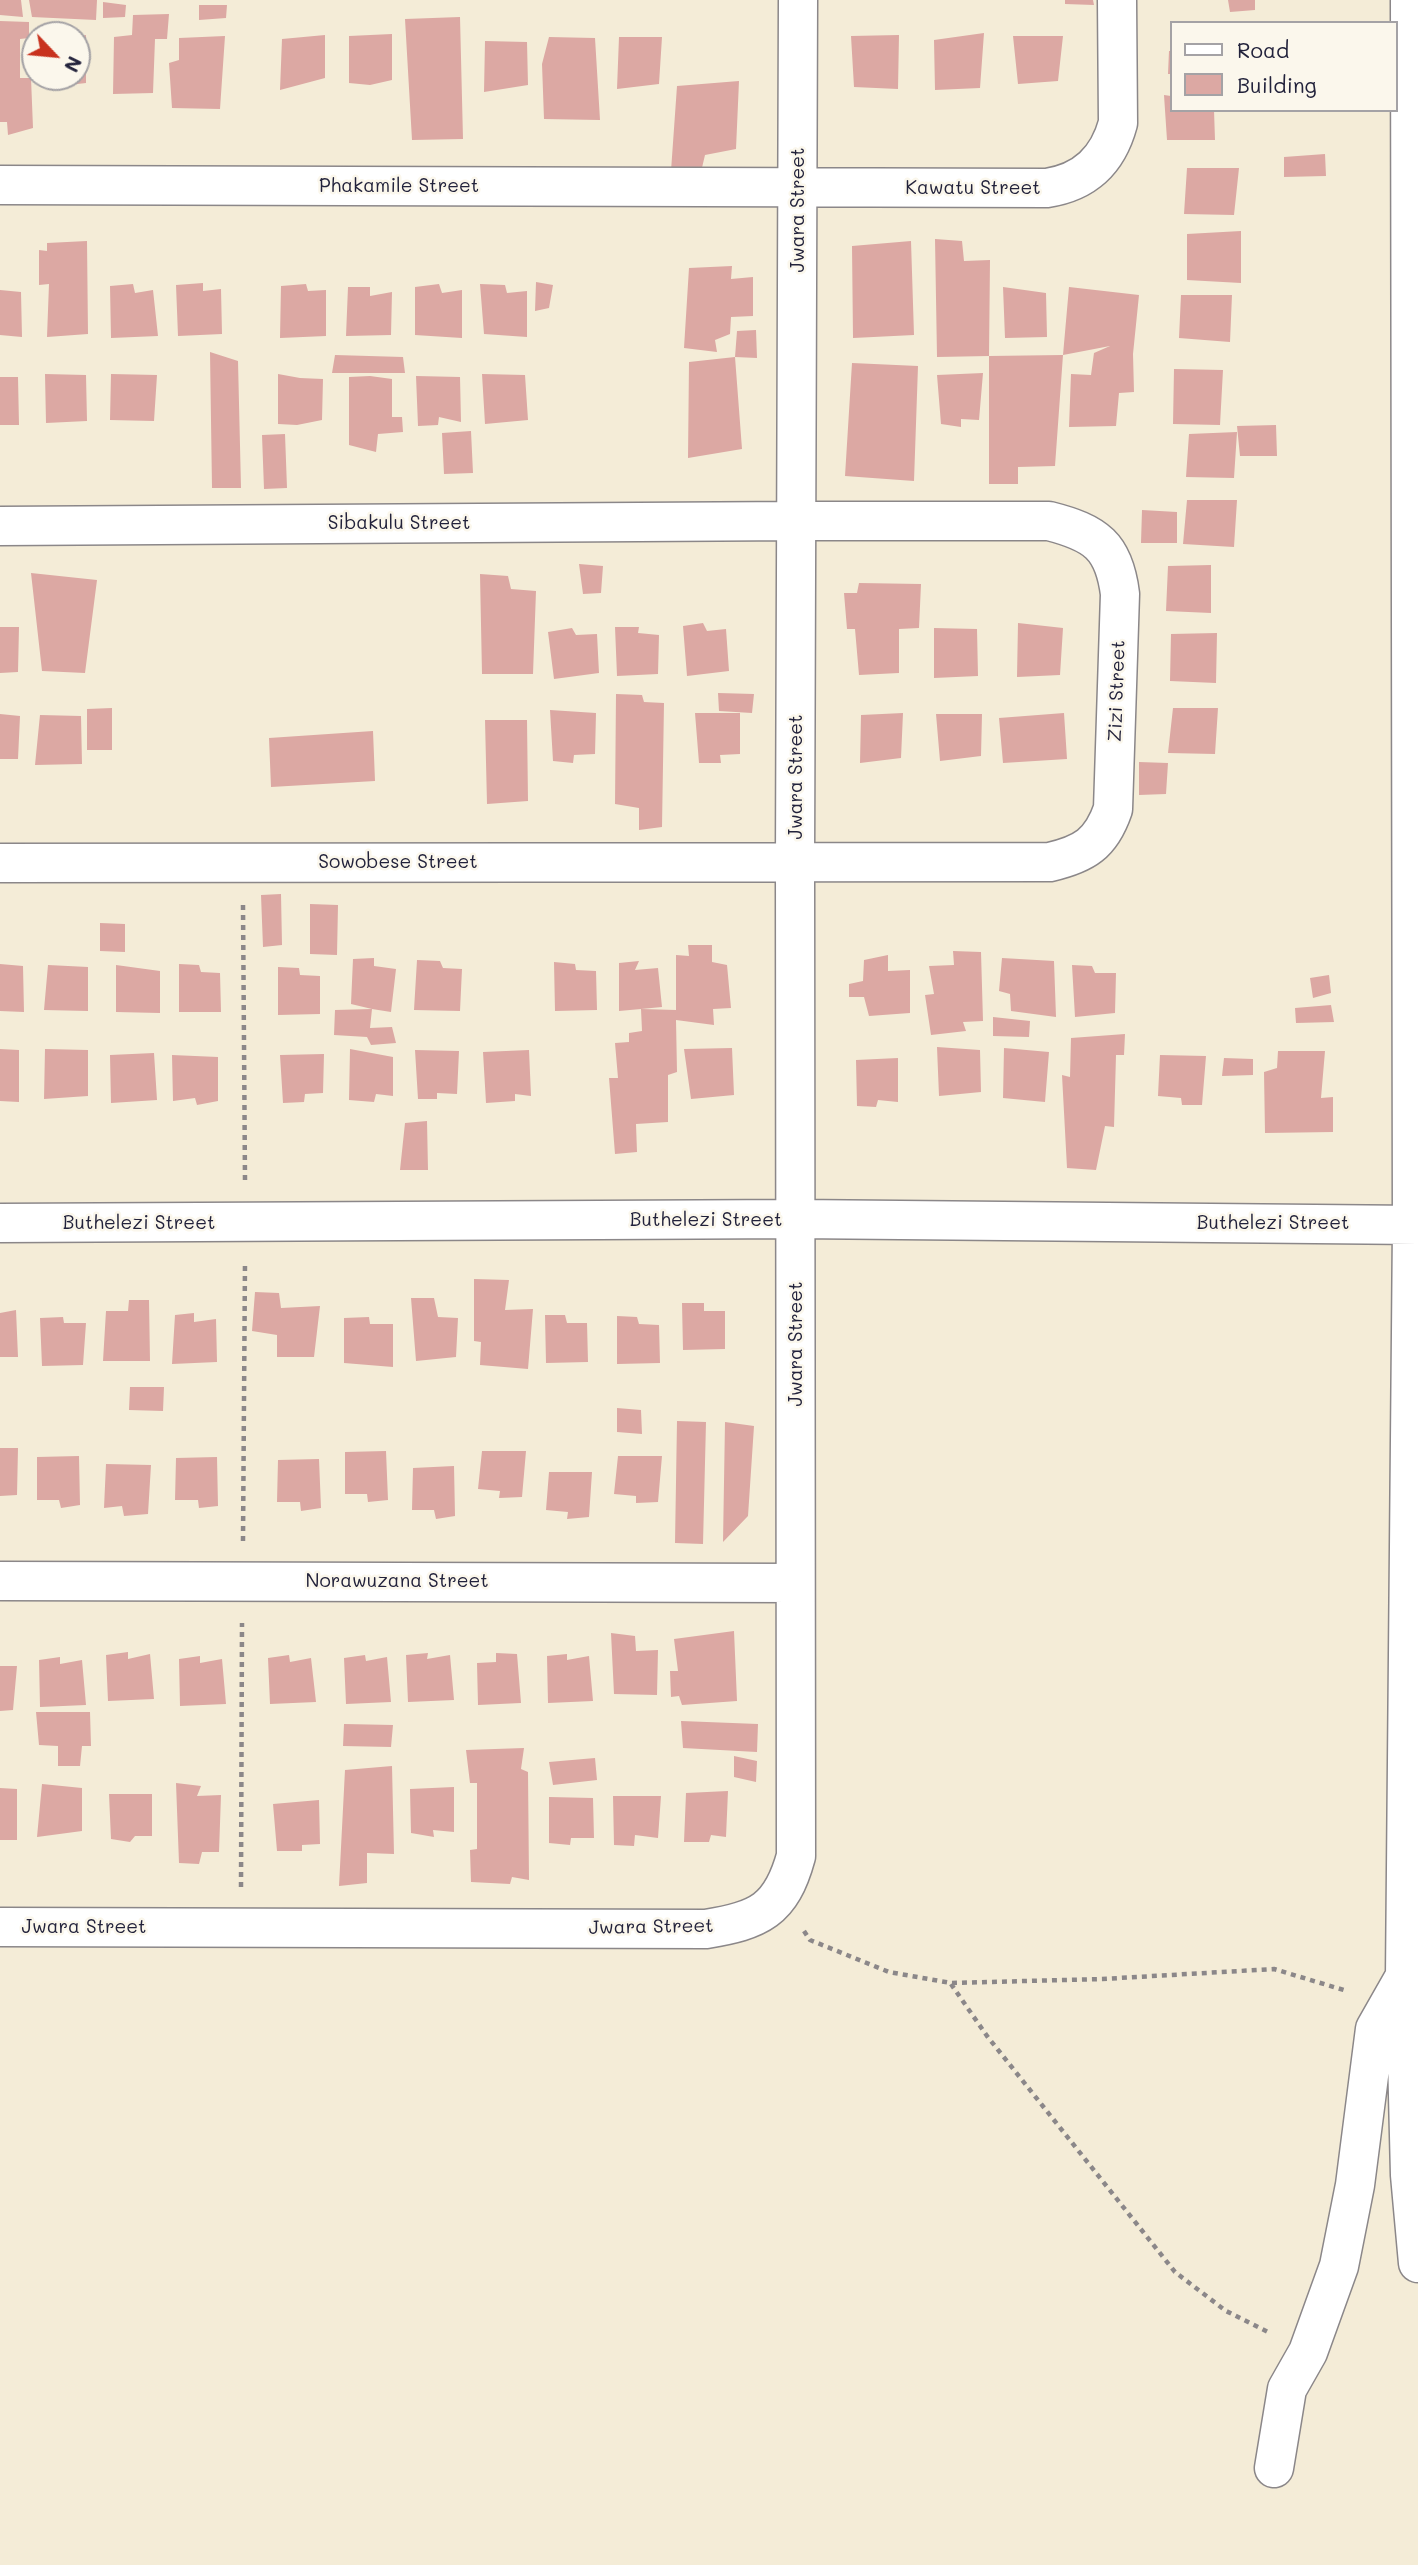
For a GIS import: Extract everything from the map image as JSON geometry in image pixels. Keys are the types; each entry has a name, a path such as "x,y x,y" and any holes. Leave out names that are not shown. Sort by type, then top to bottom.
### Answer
{"street":[{"name":"Jwara Street","path":"0,1927 706,1929 736,1924 760,1915 777,1898 790,1876 796,1856 798,0"},
{"name":"Kawatu Street","path":"799,187 1047,188 1066,186 1082,178 1099,163 1113,143 1118,123 1117,0"},
{"path":"1410,0 1415,1225 1396,1991 1418,2263"},
{"name":"Phakamile Street","path":"0,185 799,187"},
{"name":"Sibakulu Street","path":"0,526 798,521"},
{"name":"Zizi Street","path":"795,861 1050,862 1071,857 1088,848 1108,824 1113,809 1120,594 1116,568 1107,550 1085,533 1049,522 798,521"},
{"name":"Sowobese Street","path":"0,863 795,861"},
{"name":"Buthelezi Street","path":"0,1223 797,1219 1415,1225"},
{"name":"Norawuzana Street","path":"0,1581 795,1583"},
{"path":"1274,2468 1287,2389 1308,2352 1339,2266 1354,2185 1375,2029 1396,1991"}],"path":[{"path":"241,1927 245,1223 242,863"},
{"path":"777,1898 810,1940 889,1972 951,1983 1102,1979 1274,1969 1341,1989 1396,1991"},
{"path":"951,1983 988,2036 1175,2272 1226,2311 1308,2352"}],"building":[{"path":"0,0 21,0 23,17 0,15"},
{"path":"29,0 97,0 96,20 32,17"},
{"path":"1065,0 1093,0 1094,5 1065,4"},
{"path":"1228,0 1255,0 1255,10 1230,12"},
{"path":"103,2 126,5 125,17 103,18"},
{"path":"199,5 227,5 226,18 199,20"},
{"path":"169,14 167,39 155,39 153,93 113,94 114,37 132,35 133,15"},
{"path":"460,17 463,139 412,140 405,19"},
{"path":"0,21 21,22 21,91 32,91 33,128 8,135 7,122 0,122"},
{"path":"984,33 980,88 935,90 934,40"},
{"path":"392,34 392,80 370,85 349,83 349,36"},
{"path":"325,35 325,78 280,90 282,39"},
{"path":"899,35 898,89 854,87 851,36"},
{"path":"225,36 220,109 172,108 169,63 179,60 179,38"},
{"path":"1013,36 1063,36 1058,81 1018,84"},
{"path":"549,37 595,38 600,120 544,119 542,64"},
{"path":"619,37 662,37 659,84 617,89"},
{"path":"485,41 527,42 528,85 484,92"},
{"path":"1169,51 1170,51 1170,74"},
{"path":"739,81 736,149 705,155 701,172 671,171 677,86"},
{"path":"1164,95 1170,96 1170,112 1214,112 1215,140 1167,140"},
{"path":"1325,154 1326,176 1284,177 1284,157"},
{"path":"1187,168 1239,168 1234,215 1184,214"},
{"path":"1241,231 1241,283 1187,280 1187,234"},
{"path":"935,239 962,241 964,261 990,260 989,356 937,357"},
{"path":"87,241 88,334 47,337 49,284 39,285 39,250 47,251 47,243"},
{"path":"911,241 914,335 853,338 852,246"},
{"path":"732,266 731,279 753,277 753,316 731,317 730,334 715,340 717,352 684,348 689,268"},
{"path":"536,282 553,285 549,308 535,311"},
{"path":"203,283 203,291 221,289 222,334 178,336 176,285"},
{"path":"133,284 135,293 153,290 158,336 111,338 110,286"},
{"path":"306,284 308,291 326,290 326,336 280,338 281,286"},
{"path":"439,284 442,293 462,290 462,338 415,335 415,287"},
{"path":"480,284 505,285 507,293 527,291 527,337 484,334"},
{"path":"348,287 370,287 370,296 392,292 391,335 346,336"},
{"path":"1003,287 1046,293 1047,337 1005,338"},
{"path":"1069,287 1139,295 1133,354 1134,392 1119,393 1116,426 1069,427 1071,374 1091,375 1094,353 1110,346 1063,355"},
{"path":"0,290 21,292 22,337 0,335"},
{"path":"1181,295 1232,295 1230,342 1179,338"},
{"path":"756,330 757,358 735,357 737,331"},
{"path":"210,352 238,361 241,488 212,488"},
{"path":"335,355 403,357 405,373 332,373"},
{"path":"1063,355 1055,466 1018,467 1018,484 989,484 989,356"},
{"path":"735,357 742,449 688,458 689,362"},
{"path":"852,363 918,366 914,481 845,476"},
{"path":"1174,369 1223,370 1220,425 1173,424"},
{"path":"983,373 979,420 961,419 961,427 941,424 937,375"},
{"path":"45,374 86,375 87,421 46,423"},
{"path":"111,374 157,375 154,421 110,420"},
{"path":"278,374 323,379 322,420 297,425 278,424"},
{"path":"482,374 525,375 528,420 485,424"},
{"path":"416,376 460,377 461,422 439,417 438,425 418,426"},
{"path":"0,377 18,377 19,425 0,425"},
{"path":"349,377 392,379 392,417 402,417 403,432 378,434 376,452 349,445"},
{"path":"1276,425 1277,456 1240,456 1237,426"},
{"path":"471,431 473,473 444,474 442,433"},
{"path":"1237,432 1234,478 1186,477 1189,434"},
{"path":"285,434 287,488 264,489 262,435"},
{"path":"1187,500 1237,500 1234,547 1183,544"},
{"path":"1142,510 1177,512 1177,543 1141,543"},
{"path":"579,564 603,566 601,593 583,594"},
{"path":"1211,565 1211,613 1166,611 1168,566"},
{"path":"31,573 97,580 85,673 42,671"},
{"path":"480,574 508,576 511,589 536,591 533,674 482,674"},
{"path":"859,583 921,584 919,628 899,629 899,673 859,675 855,629 847,629 844,593 857,593"},
{"path":"703,623 707,631 726,629 729,671 687,676 683,626"},
{"path":"1018,623 1063,628 1060,675 1017,677"},
{"path":"0,627 19,627 18,672 0,673"},
{"path":"615,627 639,627 638,633 659,635 658,674 617,676"},
{"path":"572,628 576,635 597,634 599,673 554,679 548,632"},
{"path":"934,628 977,629 978,676 934,678"},
{"path":"1217,633 1216,683 1170,681 1171,634"},
{"path":"718,693 754,694 752,713 719,711"},
{"path":"616,694 642,695 644,702 664,703 662,827 639,830 639,808 615,804"},
{"path":"112,708 112,750 87,750 87,709"},
{"path":"1173,708 1218,708 1215,754 1168,753"},
{"path":"550,710 596,713 595,754 574,755 573,763 553,761"},
{"path":"695,713 740,713 740,754 720,755 721,763 699,763"},
{"path":"903,713 901,758 860,763 861,715"},
{"path":"1064,713 1067,759 1003,763 999,718"},
{"path":"0,714 20,716 18,759 0,759"},
{"path":"936,714 982,714 981,756 940,761"},
{"path":"40,715 81,716 82,764 35,765"},
{"path":"485,720 527,720 528,801 487,804"},
{"path":"373,731 375,781 271,787 269,738"},
{"path":"1139,762 1168,763 1166,794 1139,795"},
{"path":"281,894 282,945 263,947 261,895"},
{"path":"310,904 338,905 337,955 310,954"},
{"path":"100,923 125,924 125,952 100,951"},
{"path":"688,945 712,945 712,962 727,965 731,1008 713,1009 714,1025 676,1020 677,1072 668,1075 668,1122 636,1124 637,1152 615,1154 609,1078 618,1078 615,1043 629,1042 629,1033 642,1031 641,1009 676,1010 676,955 689,956"},
{"path":"953,951 981,952 983,1021 963,1022 966,1031 931,1035 925,995 934,994 929,966 954,965"},
{"path":"888,955 888,971 910,970 910,1013 869,1016 864,997 849,997 849,984 863,981 864,960"},
{"path":"374,958 374,966 396,969 391,1012 351,1004 353,959"},
{"path":"1002,958 1054,961 1056,1017 1011,1011 1010,994 999,991"},
{"path":"417,960 440,961 443,968 462,969 460,1011 414,1010"},
{"path":"639,961 635,970 658,968 662,1007 619,1011 619,963"},
{"path":"554,962 575,964 576,970 596,971 597,1010 555,1011"},
{"path":"0,964 23,966 24,1012 0,1011"},
{"path":"179,964 199,965 201,972 220,973 221,1012 179,1012"},
{"path":"48,965 88,967 88,1011 44,1010"},
{"path":"116,965 160,971 160,1013 116,1012"},
{"path":"1072,965 1092,966 1095,973 1116,973 1115,1013 1075,1017"},
{"path":"278,967 299,968 300,975 320,976 320,1014 278,1015"},
{"path":"1329,975 1331,993 1313,998 1310,978"},
{"path":"1331,1005 1334,1022 1296,1023 1295,1008"},
{"path":"372,1009 370,1028 392,1027 396,1043 371,1045 367,1037 334,1035 335,1010"},
{"path":"993,1017 1030,1021 1029,1037 993,1036"},
{"path":"1125,1034 1124,1055 1116,1055 1114,1127 1105,1126 1096,1170 1067,1168 1062,1075 1070,1077 1071,1038"},
{"path":"937,1047 980,1050 981,1092 939,1096"},
{"path":"732,1048 734,1095 691,1099 684,1049"},
{"path":"1004,1048 1049,1052 1045,1102 1003,1098"},
{"path":"0,1049 19,1050 19,1102 0,1101"},
{"path":"45,1049 88,1050 88,1096 44,1099"},
{"path":"350,1049 393,1057 393,1096 376,1094 374,1102 349,1100"},
{"path":"415,1050 459,1051 457,1094 437,1093 437,1099 418,1099"},
{"path":"529,1050 531,1096 515,1094 515,1101 486,1103 483,1052"},
{"path":"1278,1051 1325,1051 1321,1098 1333,1097 1333,1132 1265,1133 1264,1072 1277,1068"},
{"path":"154,1053 157,1100 111,1103 110,1055"},
{"path":"324,1054 323,1093 305,1094 304,1102 283,1103 280,1055"},
{"path":"172,1055 218,1057 218,1101 197,1105 195,1098 173,1101"},
{"path":"1160,1055 1206,1056 1202,1105 1182,1105 1181,1098 1158,1096"},
{"path":"898,1058 898,1102 878,1100 876,1107 857,1106 856,1060"},
{"path":"1224,1058 1253,1059 1253,1075 1222,1076"},
{"path":"427,1121 428,1170 400,1170 405,1123"},
{"path":"474,1279 509,1280 505,1310 533,1309 528,1369 480,1365 481,1342 474,1341"},
{"path":"255,1292 279,1293 281,1308 320,1306 314,1357 277,1357 277,1335 252,1331"},
{"path":"411,1298 434,1298 438,1317 458,1318 456,1357 416,1361"},
{"path":"129,1300 149,1300 150,1361 103,1361 106,1311 128,1311"},
{"path":"682,1303 704,1303 704,1311 725,1311 725,1349 683,1350"},
{"path":"16,1310 18,1357 0,1357 0,1313"},
{"path":"194,1313 194,1322 216,1319 217,1362 172,1364 175,1315"},
{"path":"545,1315 565,1315 567,1323 587,1323 588,1362 546,1363"},
{"path":"617,1316 637,1317 639,1324 659,1325 660,1363 617,1364"},
{"path":"63,1317 64,1323 86,1323 83,1365 42,1366 40,1318"},
{"path":"369,1317 370,1324 393,1324 393,1367 344,1363 344,1318"},
{"path":"130,1387 164,1387 163,1411 129,1410"},
{"path":"617,1408 641,1410 642,1434 617,1432"},
{"path":"677,1421 706,1422 703,1544 675,1543"},
{"path":"725,1422 754,1426 748,1516 723,1542"},
{"path":"0,1448 18,1448 17,1495 0,1496"},
{"path":"386,1451 388,1500 368,1502 367,1494 345,1494 345,1452"},
{"path":"482,1451 526,1451 522,1497 499,1498 500,1491 478,1489"},
{"path":"79,1456 80,1505 61,1508 59,1500 37,1500 37,1457"},
{"path":"618,1456 662,1456 658,1502 636,1503 636,1496 614,1494"},
{"path":"217,1457 218,1506 199,1508 198,1500 175,1500 176,1458"},
{"path":"319,1459 321,1508 301,1511 300,1502 277,1502 278,1460"},
{"path":"106,1464 151,1465 148,1514 124,1516 122,1506 104,1508"},
{"path":"454,1466 455,1516 436,1519 434,1510 412,1510 413,1468"},
{"path":"549,1472 592,1472 589,1517 567,1519 568,1512 546,1510"},
{"path":"734,1631 737,1701 682,1705 679,1696 671,1697 670,1671 678,1671 674,1639"},
{"path":"611,1633 635,1636 636,1651 658,1650 657,1695 614,1694"},
{"path":"128,1652 128,1659 150,1654 154,1699 108,1701 106,1655"},
{"path":"428,1653 427,1659 450,1655 454,1700 408,1702 406,1655"},
{"path":"496,1653 517,1654 521,1703 478,1705 477,1663 496,1662"},
{"path":"567,1654 567,1660 589,1656 593,1701 548,1703 547,1656"},
{"path":"289,1655 290,1662 311,1658 316,1702 270,1704 268,1658"},
{"path":"365,1655 366,1661 387,1657 391,1702 346,1704 344,1658"},
{"path":"200,1656 200,1663 222,1659 226,1704 180,1706 179,1659"},
{"path":"60,1657 60,1664 82,1660 86,1705 40,1707 39,1660"},
{"path":"0,1666 17,1666 13,1710 0,1711"},
{"path":"36,1712 90,1712 91,1746 82,1746 80,1766 58,1766 58,1746 39,1745"},
{"path":"681,1721 758,1724 757,1752 683,1748"},
{"path":"344,1724 393,1725 391,1747 343,1746"},
{"path":"524,1748 521,1769 528,1772 529,1880 512,1877 510,1884 471,1882 470,1850 477,1849 477,1783 470,1783 466,1750"},
{"path":"734,1756 757,1761 756,1782 734,1777"},
{"path":"595,1758 597,1780 553,1785 549,1762"},
{"path":"392,1766 394,1854 367,1853 367,1883 339,1886 345,1770"},
{"path":"176,1783 201,1786 197,1796 221,1795 219,1852 202,1852 199,1864 179,1863"},
{"path":"42,1784 82,1788 82,1831 37,1837"},
{"path":"454,1787 454,1832 433,1830 434,1837 411,1833 410,1789"},
{"path":"0,1788 17,1789 17,1840 0,1840"},
{"path":"728,1791 726,1837 711,1835 709,1842 684,1842 686,1793"},
{"path":"109,1794 152,1794 152,1836 135,1836 130,1842 111,1839"},
{"path":"613,1796 661,1796 658,1838 635,1835 634,1846 614,1845"},
{"path":"549,1797 593,1798 594,1838 571,1838 570,1845 549,1843"},
{"path":"319,1800 320,1844 302,1845 302,1851 277,1851 273,1804"}]}
